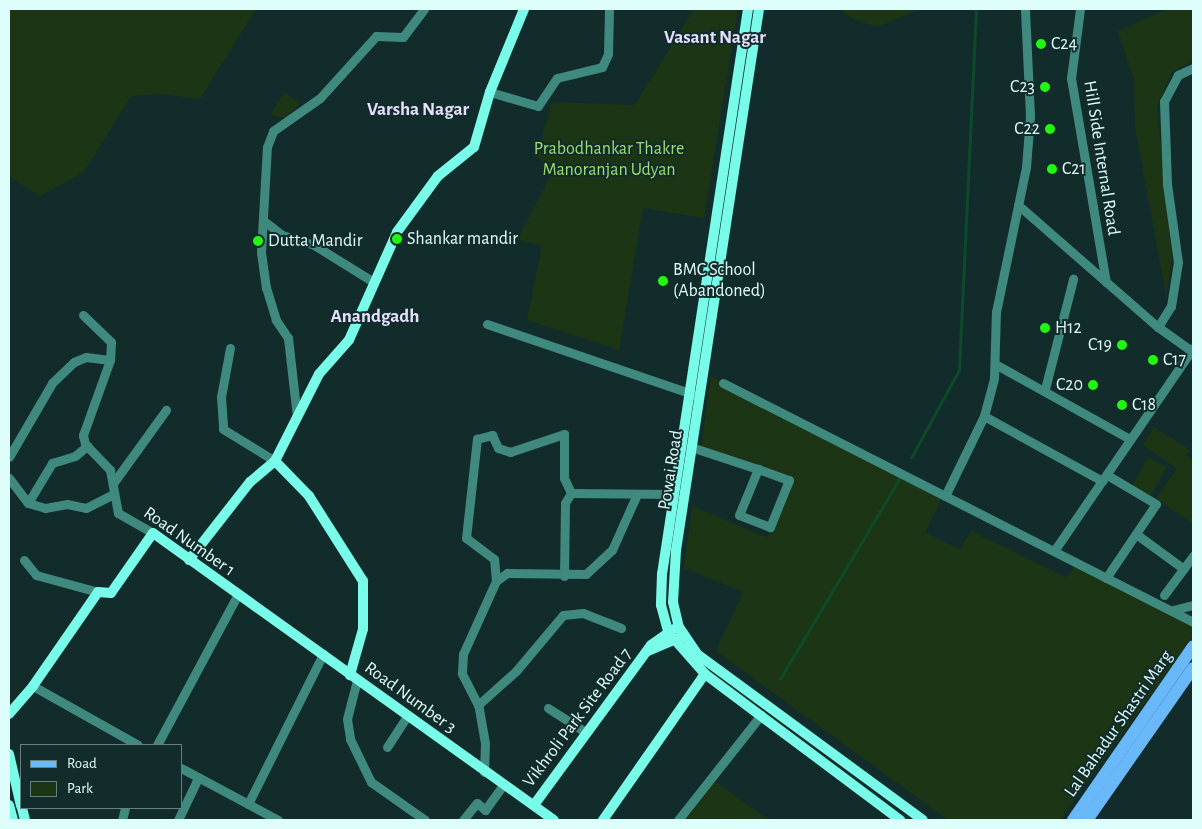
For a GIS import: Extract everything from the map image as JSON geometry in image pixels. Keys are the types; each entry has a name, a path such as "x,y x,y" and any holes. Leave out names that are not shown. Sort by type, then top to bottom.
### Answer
{"main road":[{"name":"Lal Bahadur Shastri Marg","path":"1073,820 1193,647"},
{"name":"Lal Bahadur Shastri Marg","path":"1087,820 1193,668"}],"street":[{"path":"297,417 288,338 276,320 266,288 261,253 267,147 273,131 320,98 376,36 403,37 424,9"},
{"path":"189,560 250,482 275,461 319,374 349,340 372,281 397,232 438,176 474,147 490,92 524,9"},
{"path":"490,92 538,106 558,78 602,67 608,54 609,9"},
{"name":"Powai Road","path":"748,9 662,574 661,605 671,636 683,655 888,817 900,820"},
{"name":"Powai Road","path":"759,9 673,574 682,631 697,654 923,820"},
{"path":"945,496 984,416 994,364 996,312 1018,205 1030,116 1025,9"},
{"name":"Hill Side Internal Road","path":"1080,9 1071,78 1106,282"},
{"path":"1158,327 1170,306 1178,262 1167,184 1164,101 1178,75 1193,68"},
{"path":"1018,205 1065,242 1106,282 1158,327 1192,350 1054,551"},
{"path":"264,222 282,235 319,248 372,281"},
{"path":"1045,389 1073,279"},
{"path":"83,315 111,342 110,360 83,435 87,446 110,470 114,482"},
{"path":"487,324 699,396"},
{"path":"230,348 222,388 223,429 275,461"},
{"path":"9,457 52,382 63,372 86,357 110,360"},
{"path":"994,364 1045,389 1130,439"},
{"path":"723,383 1193,622"},
{"path":"114,482 166,410"},
{"path":"984,416 1156,504 1106,578"},
{"path":"484,772 485,744 478,705 467,690 463,654 496,581 494,558 466,538 477,439 492,435 498,448 510,452 564,434 564,478 571,492"},
{"path":"28,503 52,463 76,456 87,446"},
{"path":"691,448 758,469 790,481 770,528 739,515 758,469"},
{"name":"Road Number 3","path":"275,461 309,496 363,581 363,629 353,678 554,820"},
{"path":"9,478 28,503 86,508 113,494"},
{"name":"Road Number 1","path":"114,482 113,494 118,513 153,533 238,596 323,654 353,678"},
{"path":"571,492 674,494"},
{"path":"564,576 565,503 571,492"},
{"path":"496,581 507,573 564,576 586,574 607,555 637,494"},
{"path":"24,560 36,575 98,592 111,593 153,533"},
{"path":"1136,534 1184,568"},
{"path":"1164,596 1193,556"},
{"path":"9,714 33,686 98,592"},
{"path":"157,744 238,596"},
{"path":"1174,610 1193,605"},
{"path":"478,705 516,671 562,615 583,613 621,628"},
{"name":"Vikhroli Park Site Road 7","path":"534,805 587,733 653,650 671,636 682,631"},
{"path":"653,650 683,655"},
{"path":"248,804 323,654"},
{"path":"603,820 705,674"},
{"path":"353,678 347,719 350,739 371,782 425,820"},
{"path":"33,686 134,744"},
{"path":"548,708 587,733"},
{"path":"678,820 761,715"},
{"path":"387,747 408,716"},
{"path":"9,754 12,781 20,802"},
{"path":"182,769 278,820"},
{"path":"178,820 198,778"},
{"path":"463,820 476,804 485,810 503,785"},
{"path":"9,805 12,820"}],"green space":[{"path":"9,9 256,9 200,99 159,94 131,96 84,172 40,196 9,176"},
{"name":"Prabodhankar Thakre Manoranjan Udyan","path":"694,9 738,9 704,218 643,208 619,350 527,320 542,245 517,240 552,173 537,156 552,102 635,105"},
{"path":"840,9 920,9 877,27 851,18"},
{"path":"1167,9 1193,9 1193,61 1173,71 1157,106 1172,259 1166,295 1135,127 1134,79 1118,31"},
{"path":"284,92 300,104 285,118 271,115"},
{"path":"711,376 943,495 925,533 960,549 971,531 1067,578 1076,563 1193,626 1193,636 1060,820 948,820 716,651 743,592 684,568 692,506 768,538 792,485 701,448"},
{"path":"1154,427 1190,450 1186,455 1193,461 1193,524 1156,498 1177,469 1143,445"},
{"path":"1148,457 1166,467 1149,498 1131,488"},
{"path":"715,781 769,820 687,818"}],"waterway":[{"path":"911,458 959,370 976,9"},
{"path":"780,679 901,476"}],"place":[{"name":"C24","path":"1041,44"},
{"name":"C23","path":"1045,87"},
{"name":"C22","path":"1050,129"},
{"name":"C21","path":"1052,169"},
{"name":"Shankar mandir","path":"397,239"},
{"name":"Dutta Mandir","path":"258,241"},
{"name":"BMC School (Abandoned)","path":"663,281"},
{"name":"H12","path":"1045,328"},
{"name":"C19","path":"1122,345"},
{"name":"C17","path":"1153,360"},
{"name":"C20","path":"1093,385"},
{"name":"C18","path":"1122,405"}],"district":[{"name":"Vasant Nagar","path":"715,38"},
{"name":"Varsha Nagar","path":"418,110"},
{"name":"Anandgadh","path":"375,317"}]}
